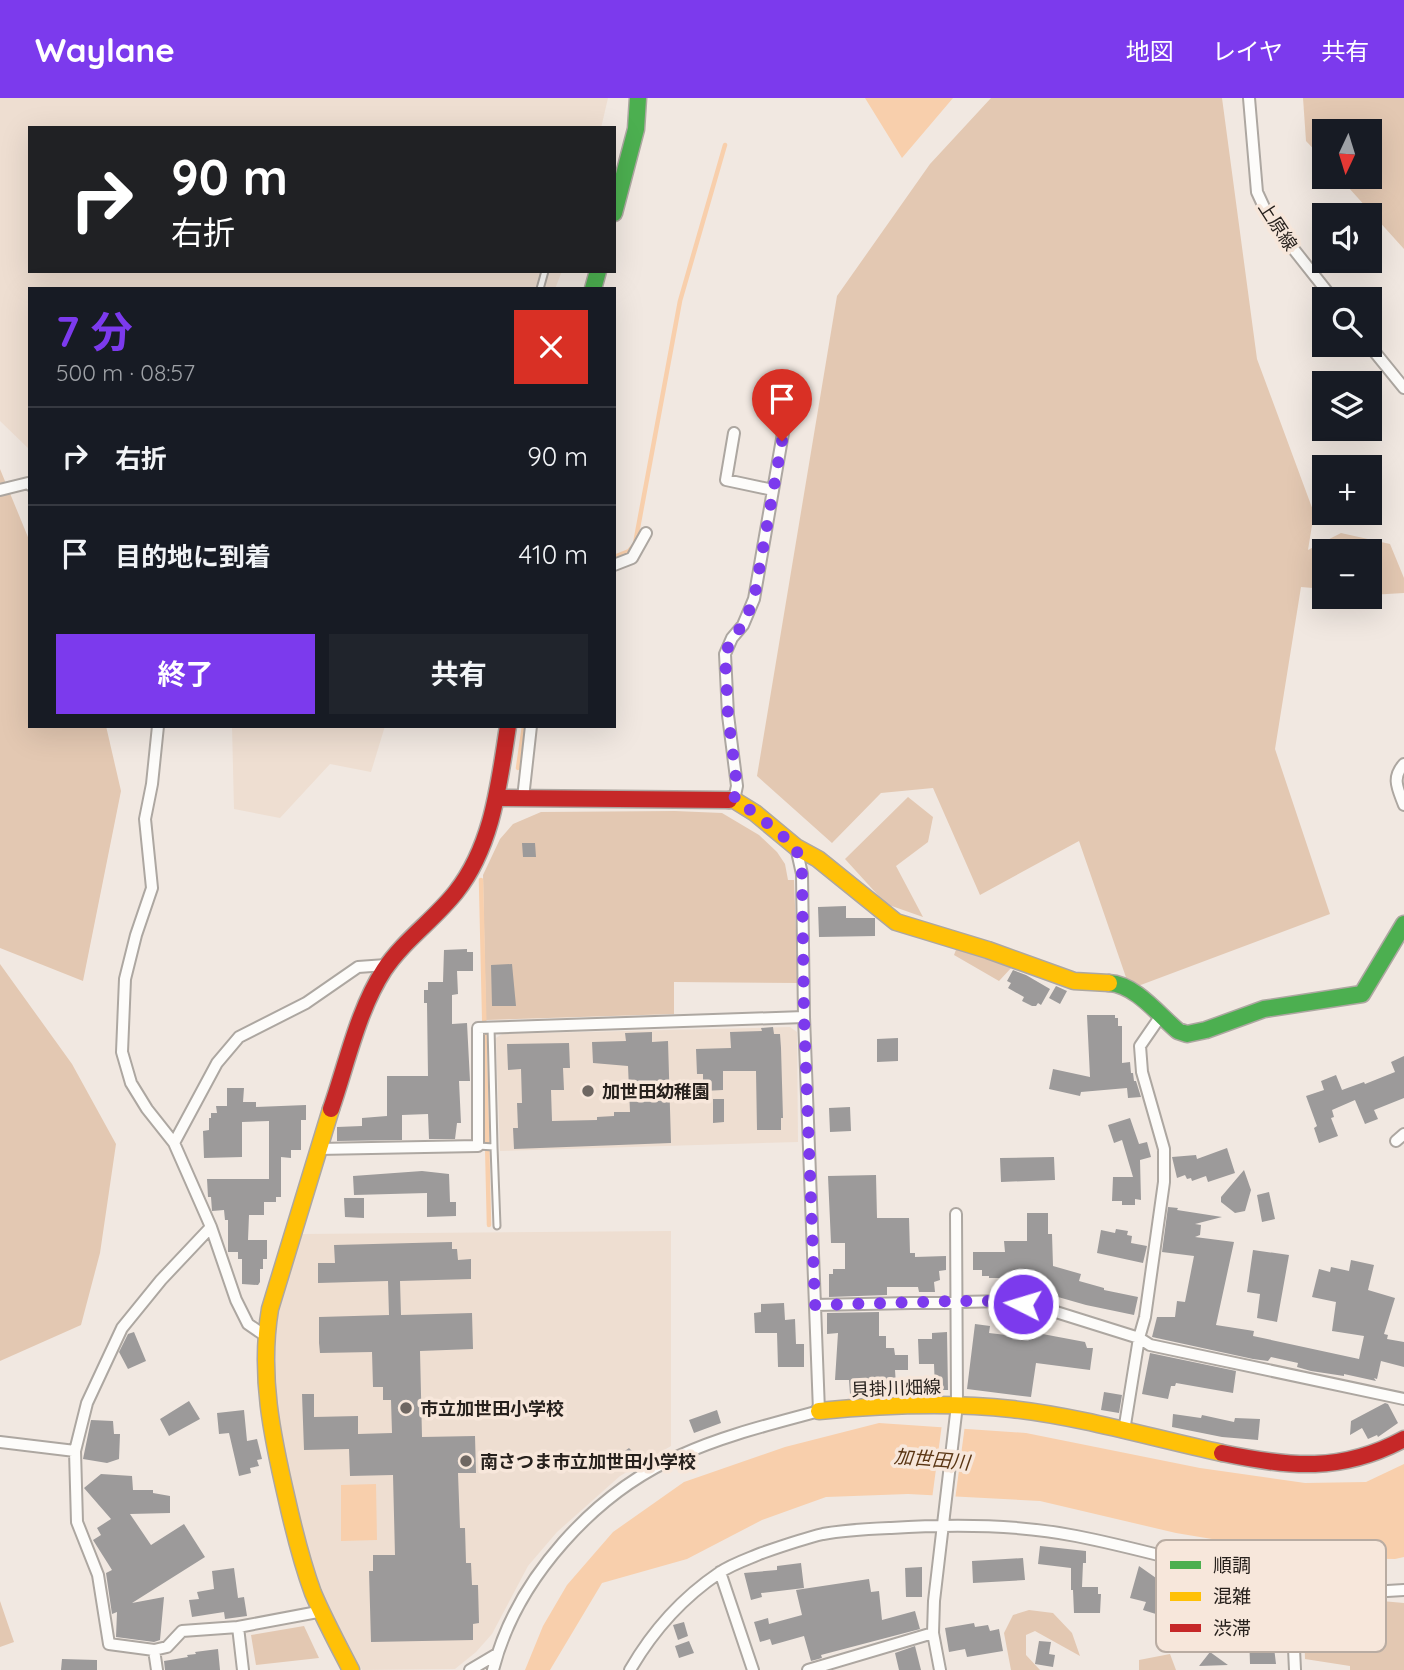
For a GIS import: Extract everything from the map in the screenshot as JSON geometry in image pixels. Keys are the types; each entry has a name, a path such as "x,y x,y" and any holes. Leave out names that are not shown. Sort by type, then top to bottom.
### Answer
{"street":[{"path":"616,205 636,129 638,98"},
{"name":"上原線","path":"1249,98 1257,192 1269,218 1323,287"},
{"path":"1379,357 1404,388"},
{"path":"734,800 737,786 729,727 725,654 732,638 743,625 754,599 786,416"},
{"path":"734,433 726,480 773,490"},
{"path":"0,490 28,483"},
{"path":"616,564 632,558 646,533"},
{"path":"158,728 145,819 152,888 125,979 122,1052 131,1083 147,1110 174,1143 211,1227 236,1300 248,1324 264,1335"},
{"path":"351,1670 308,1580 277,1459 264,1383 264,1335 318,1149 360,1025 386,965 457,891 468,874 493,817 508,728"},
{"path":"523,798 531,728"},
{"path":"1404,764 1395,780 1404,805"},
{"path":"496,798 734,800 755,813 796,847 818,859 896,922 988,950 1074,981 1118,983 1135,993 1178,1031 1186,1034 1206,1030 1264,1009 1362,994 1404,924"},
{"path":"796,847 802,874 804,1017 818,1411"},
{"path":"174,1143 217,1063 239,1037 306,1003 358,967 386,965"},
{"path":"318,1149 486,1147 478,1028 804,1017"},
{"path":"1124,1431 1164,1182 1164,1149 1142,1072 1140,1045 1160,1017"},
{"path":"940,1670 933,1633 933,1601 957,1410 956,1214"},
{"path":"211,1227 161,1280 122,1328 86,1403 75,1451 77,1522 98,1575 108,1644 154,1650 167,1647 183,1631 238,1627 323,1611"},
{"path":"815,1305 1007,1301 1040,1307 1139,1338 1150,1345 1404,1399"},
{"name":"貝掛川畑線","path":"493,1670 497,1654 521,1602 539,1573 566,1538 598,1507 633,1482 679,1455 740,1432 818,1411 909,1404 957,1410 1040,1413 1255,1460 1306,1465 1361,1460 1388,1450 1404,1439"},
{"path":"0,1442 75,1451"},
{"path":"630,1670 661,1625 680,1604 720,1572 756,1556 824,1534 943,1520 1076,1536 1156,1555"},
{"path":"720,1572 753,1670"},
{"path":"1386,1591 1404,1590"},
{"path":"238,1627 243,1670"},
{"path":"808,1670 933,1633"},
{"path":"154,1650 157,1670"},
{"path":"1294,1652 1295,1670"},
{"path":"470,1670 497,1654"}],"lane":[{"path":"487,1027 486,1147 497,1226"}],"shaded area":[{"path":"0,98 608,98 601,126 28,126 28,273 561,273 556,287 28,287 28,448 0,421"},
{"path":"991,98 1222,98 1257,359 1312,508 1308,550 1312,548 1312,588 1301,587 1275,749 1330,914 1130,989 1079,841 980,895 933,788 881,793 832,843 757,776 837,296 930,164"},
{"path":"1303,98 1404,98 1404,249 1382,225 1382,203 1362,203 1350,189 1382,189 1382,119 1312,119 1312,147 1306,141"},
{"path":"0,469 28,537 28,728 106,728 121,791 83,981 0,948"},
{"path":"1341,533 1368,539 1329,539"},
{"path":"1382,542 1390,544 1404,578 1404,593 1382,594"},
{"path":"232,728 384,728 371,772 330,764 280,818 234,809"},
{"path":"908,797 933,817 928,842 896,866 923,917 886,904 845,859"},
{"path":"541,812 722,813 759,835 777,852 785,864 788,880 794,880 798,983 674,982 674,1014 486,1020 483,875 500,839 513,824"},
{"path":"957,947 1012,967 999,981 954,955"},
{"path":"0,964 72,1064 116,1144 100,1253 81,1325 0,1361"},
{"path":"790,1027 797,1032 798,1142 500,1151 496,1038 502,1034"},
{"name":"南さつま市立加世田小学校","path":"671,1231 671,1446 620,1476 557,1532 528,1566 492,1634 455,1669 362,1670 328,1606 309,1555 278,1424 272,1371 274,1324 301,1234"},
{"path":"0,1601 14,1642 0,1647"},
{"path":"1386,1601 1404,1603 1404,1670 1350,1670 1350,1666 1305,1659 1305,1652 1386,1652"},
{"path":"1029,1610 1053,1613 1072,1633 1080,1656 1035,1631 1026,1635 1026,1655 1040,1670 1011,1670 1004,1633 1013,1615"},
{"path":"304,1626 319,1658 256,1665 251,1635"},
{"path":"1170,1654 1176,1670 1139,1670 1139,1660"}],"water":[{"path":"865,98 953,98 902,158"},
{"name":"加世田川","path":"879,1423 1026,1433 1200,1468 1305,1483 1366,1482 1404,1464 1404,1557 1386,1559 1386,1540 1218,1540 1176,1533 1040,1501 908,1494 826,1497 762,1520 687,1559 602,1583 550,1670 525,1670 543,1626 567,1585 613,1532 684,1482 785,1447"},
{"path":"376,1484 377,1540 341,1541 341,1485"}],"pier":[{"path":"942,1424 965,1425 955,1500 932,1499"}],"building":[{"path":"522,843 535,843 536,857 523,857"},
{"path":"846,906 846,918 875,918 875,936 819,937 818,907"},
{"path":"467,949 467,952 473,952 473,971 457,971 458,994 452,995 452,1024 467,1023 470,1081 459,1081 461,1123 457,1123 455,1139 429,1139 428,1114 402,1115 402,1140 337,1141 337,1127 362,1126 362,1118 387,1116 387,1076 428,1076 427,1003 424,1003 424,990 428,990 428,982 443,982 444,950"},
{"path":"512,964 516,1006 492,1006 491,965"},
{"path":"1013,970 1050,989 1041,1005 1038,1003 1032,1006 1022,1001 1024,997 1008,988 1011,983 1007,981"},
{"path":"1056,986 1067,991 1060,1004 1049,998"},
{"path":"1087,1015 1115,1015 1115,1018 1118,1018 1118,1026 1122,1026 1122,1063 1130,1062 1131,1073 1141,1097 1128,1098 1127,1088 1081,1092 1080,1096 1049,1089 1053,1069 1090,1077"},
{"path":"773,1027 774,1034 780,1034 783,1118 781,1130 757,1130 756,1071 723,1071 723,1090 703,1091 703,1074 697,1074 696,1049 731,1048 730,1032 762,1031 761,1028"},
{"path":"652,1032 652,1042 668,1041 671,1143 514,1149 513,1128 518,1128 517,1103 522,1103 521,1069 508,1070 507,1044 569,1043 570,1068 563,1068 564,1090 551,1090 552,1121 597,1120 597,1117 614,1116 614,1112 630,1112 628,1066 593,1063 592,1042 626,1041 625,1033"},
{"path":"898,1038 898,1061 877,1062 877,1039"},
{"path":"1404,1056 1404,1098 1374,1110 1378,1119 1365,1124 1355,1100 1332,1110 1334,1117 1331,1118 1338,1136 1319,1143 1314,1128 1317,1126 1306,1096 1324,1090 1321,1081 1336,1075 1342,1090 1395,1072 1391,1062"},
{"path":"227,1088 244,1088 243,1102 256,1102 256,1107 306,1105 306,1120 301,1120 301,1150 291,1150 291,1158 281,1157 281,1197 276,1197 276,1202 264,1202 264,1215 249,1215 248,1240 267,1240 267,1259 263,1259 258,1285 242,1284 242,1259 238,1259 238,1252 228,1252 228,1220 225,1220 224,1210 212,1211 207,1179 269,1179 269,1121 242,1122 242,1157 204,1158 203,1131 209,1130 209,1118 211,1113 217,1113 216,1106 227,1106"},
{"path":"713,1099 724,1099 724,1122 713,1123"},
{"path":"850,1107 851,1131 830,1132 829,1108"},
{"path":"1130,1118 1139,1144 1147,1142 1151,1157 1140,1160 1141,1200 1135,1199 1135,1205 1122,1205 1122,1201 1112,1201 1113,1177 1133,1177 1122,1140 1114,1143 1108,1125"},
{"path":"1227,1148 1235,1173 1208,1182 1206,1176 1192,1181 1185,1175 1177,1178 1172,1157 1196,1155 1197,1159"},
{"path":"1054,1157 1055,1180 1001,1182 1000,1158"},
{"path":"1244,1170 1251,1190 1245,1211 1235,1213 1221,1202 1221,1197"},
{"path":"422,1171 449,1174 450,1202 456,1202 456,1216 427,1217 427,1193 354,1195 353,1176"},
{"path":"876,1175 877,1218 909,1218 910,1253 915,1253 915,1257 946,1256 946,1270 939,1271 940,1280 934,1282 935,1292 919,1292 918,1287 887,1287 887,1295 829,1297 829,1274 833,1274 833,1269 845,1269 845,1243 831,1243 828,1176"},
{"path":"1269,1192 1275,1219 1262,1222 1257,1195"},
{"path":"344,1198 364,1198 364,1218 345,1217"},
{"path":"1168,1207 1222,1217 1195,1224 1201,1225 1200,1235 1195,1237 1234,1242 1216,1325 1254,1331 1253,1336 1359,1359 1364,1336 1332,1331 1336,1302 1312,1297 1319,1269 1330,1272 1331,1267 1349,1271 1351,1260 1374,1265 1368,1290 1395,1298 1384,1334 1388,1335 1387,1339 1404,1342 1404,1367 1381,1361 1377,1379 1374,1378 1376,1381 1311,1371 1297,1367 1298,1363 1271,1357 1268,1361 1253,1359 1152,1337 1157,1317 1175,1317 1177,1301 1185,1302 1194,1256 1162,1252"},
{"path":"1027,1213 1048,1213 1053,1266 1081,1274 1079,1281 1104,1290 1138,1297 1134,1315 1030,1289 1029,1292 1010,1293 1009,1278 989,1278 982,1276 982,1270 973,1270 973,1252 1005,1252 1004,1241 1027,1241"},
{"path":"1116,1229 1128,1231 1127,1235 1132,1236 1131,1243 1147,1246 1143,1263 1097,1253 1101,1230 1115,1233"},
{"name":"市立加世田小学校","path":"452,1242 452,1249 457,1249 458,1260 471,1259 471,1279 400,1281 401,1315 472,1313 473,1349 420,1351 422,1437 475,1436 476,1473 458,1473 460,1528 465,1528 466,1563 471,1563 472,1585 478,1585 479,1623 473,1624 473,1640 371,1642 369,1571 373,1571 373,1555 395,1555 393,1475 350,1476 349,1449 304,1450 302,1394 314,1394 314,1417 358,1416 358,1434 392,1433 391,1400 383,1400 383,1387 373,1387 372,1352 320,1353 319,1343 319,1317 389,1315 388,1281 318,1283 318,1263 335,1263 334,1245"},
{"path":"1253,1250 1289,1255 1277,1322 1257,1318 1260,1294 1247,1292"},
{"path":"784,1303 785,1320 795,1319 796,1344 804,1344 804,1367 778,1367 777,1333 755,1333 754,1313 761,1312 761,1304"},
{"path":"879,1312 879,1336 886,1336 886,1348 894,1348 895,1355 908,1355 908,1370 895,1370 896,1385 868,1386 868,1393 850,1394 849,1380 835,1380 838,1333 827,1334 827,1313"},
{"path":"975,1324 990,1326 989,1333 1015,1336 1016,1329 1085,1342 1087,1348 1093,1348 1090,1370 1036,1363 1031,1397 967,1389"},
{"path":"134,1332 146,1361 128,1369 119,1352 128,1334"},
{"path":"947,1332 948,1390 935,1390 934,1364 919,1364 918,1339 932,1339 932,1333"},
{"path":"1150,1353 1236,1371 1233,1393 1176,1383 1171,1386 1168,1399 1142,1394"},
{"path":"1104,1392 1122,1395 1119,1413 1101,1410"},
{"path":"189,1401 200,1419 169,1436 160,1419"},
{"path":"1385,1403 1398,1423 1378,1437 1377,1435 1368,1439 1362,1428 1350,1435 1351,1421"},
{"path":"244,1410 247,1441 257,1439 262,1459 257,1460 259,1466 250,1468 251,1473 239,1476 229,1433 219,1434 217,1413"},
{"path":"717,1410 721,1423 694,1433 689,1420"},
{"path":"1173,1414 1201,1418 1202,1415 1234,1422 1235,1418 1260,1419 1258,1440 1222,1437 1172,1427"},
{"path":"91,1420 113,1421 114,1434 120,1434 119,1459 107,1463 83,1459"},
{"path":"629,1448 639,1458 626,1467 619,1455"},
{"path":"101,1474 132,1476 133,1490 153,1490 153,1493 170,1496 170,1513 130,1514 151,1545 184,1524 205,1557 132,1603 164,1597 160,1640 154,1642 116,1637 117,1612 112,1614 106,1573 112,1570 93,1540 101,1535 97,1528 111,1519 84,1488"},
{"path":"1040,1546 1086,1551 1082,1587 1098,1587 1098,1594 1101,1594 1100,1613 1074,1613 1071,1568 1038,1564"},
{"path":"1023,1558 1025,1580 973,1583 972,1561"},
{"path":"801,1563 804,1588 761,1593 762,1597 751,1600 744,1573 777,1570 777,1566"},
{"path":"1139,1566 1156,1578 1156,1614 1143,1610 1146,1602 1130,1598"},
{"path":"922,1567 922,1597 906,1597 905,1568"},
{"path":"234,1568 238,1598 244,1597 247,1616 225,1619 224,1612 192,1617 189,1600 199,1599 197,1592 214,1589 212,1571"},
{"path":"869,1579 871,1592 879,1591 882,1620 915,1611 920,1629 821,1655 822,1658 811,1661 804,1636 772,1645 770,1639 760,1642 754,1622 768,1618 769,1624 802,1615 796,1590"},
{"path":"684,1622 688,1636 678,1640 673,1625"},
{"path":"974,1623 975,1627 988,1625 990,1631 999,1629 1003,1651 967,1657 965,1649 949,1652 945,1628"},
{"path":"689,1641 694,1653 679,1658 675,1646"},
{"path":"1039,1641 1051,1642 1049,1654 1055,1655 1053,1667 1035,1664"},
{"path":"915,1646 921,1670 899,1670 895,1653"},
{"path":"218,1649 220,1670 165,1670 164,1661"},
{"path":"1210,1652 1228,1665 1199,1666"},
{"path":"1250,1652 1275,1652 1276,1664 1250,1664"},
{"path":"62,1659 97,1660 97,1670 61,1670"}],"waterway":[{"path":"616,556 629,551 635,544 680,301 725,145"},
{"path":"518,768 524,728"},
{"path":"481,880 489,1225"}],"traffic: fast":[{"path":"616,205 636,129 638,98"},
{"path":"594,287 597,273"},
{"path":"1109,983 1137,994 1178,1031 1187,1034 1264,1009 1362,994 1404,924"}],"traffic: slow":[{"path":"729,800 734,800 755,813 796,847 818,859 896,922 988,950 1074,981 1109,983"},
{"path":"331,1109 270,1309 266,1358 276,1452 292,1523 317,1603 351,1670"},
{"path":"819,1411 916,1405 1012,1409 1091,1422 1222,1453"}],"traffic: jam":[{"path":"331,1109 360,1019 384,970 456,892 478,854 492,813 508,728"},
{"path":"496,798 729,800"},
{"path":"1222,1453 1270,1462 1315,1464 1359,1458 1404,1439"}],"place":[{"name":"加世田幼稚園","path":"588,1091"},
{"name":"市立加世田小学校","path":"406,1408"},
{"name":"南さつま市立加世田小学校","path":"466,1461"}],"route":[{"path":"782,441 754,599 743,625 732,638 725,654 732,762 737,786 734,800 755,813 796,847 802,874 804,1017 815,1305 957,1301 1007,1301 1023,1304"}]}
